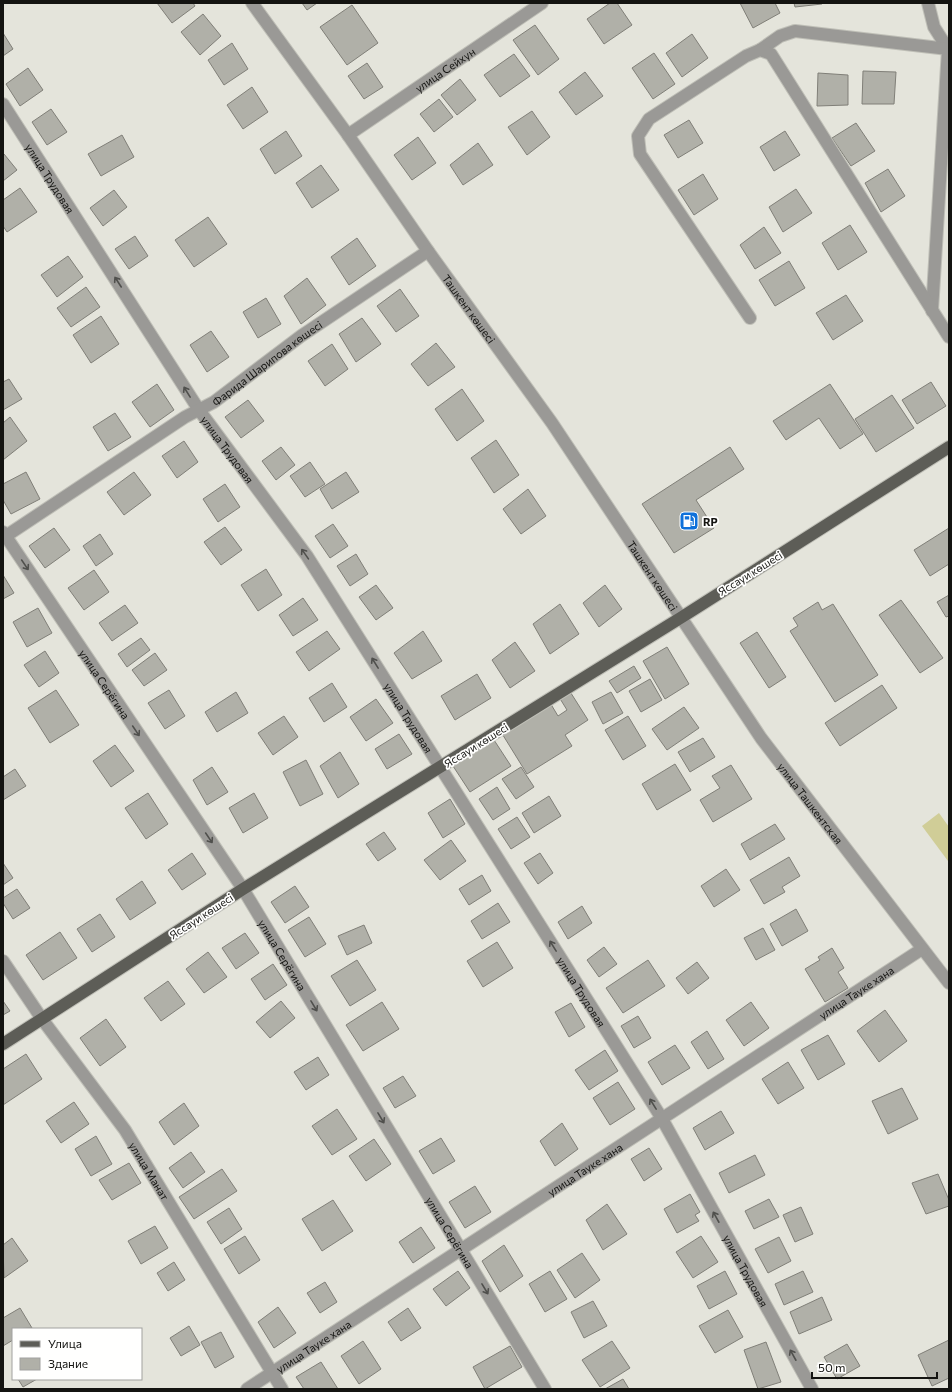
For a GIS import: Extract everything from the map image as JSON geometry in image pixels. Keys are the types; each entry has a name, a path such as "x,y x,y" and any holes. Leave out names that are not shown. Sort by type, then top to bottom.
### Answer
{"main road":[{"name":"Яссауи көшесі","path":"3,1044 243,889 682,617 949,447"}],"street":[{"name":"Ташкент көшесі","path":"252,3 348,135 428,251 552,423 682,617"},
{"name":"улица Сейхун","path":"348,135 527,8 542,3"},
{"path":"928,3 934,27 948,49 932,311"},
{"path":"750,318 640,154 638,136 649,119 746,56 760,50 780,36 796,31 948,49"},
{"path":"760,50 771,54 949,337"},
{"name":"улица Трудовая","path":"3,104 199,410 307,556 441,767 661,1117 812,1389"},
{"name":"Фарида Шарипова көшесі","path":"4,535 199,410 214,402 301,336 428,251"},
{"name":"улица Серёгина","path":"4,535 243,889 545,1389"},
{"name":"улица Ташкентская","path":"682,617 761,738 949,983"},
{"name":"улица Тауке хана","path":"247,1389 271,1372 462,1250 661,1117 922,949"},
{"name":"улица Манат","path":"3,961 42,1019 125,1130 282,1389"}],"shaded area":[{"path":"939,813 949,827 948,861 922,826"}],"building":[{"path":"157,3 193,3 195,6 172,23"},
{"path":"302,3 317,3 307,10"},
{"path":"610,3 617,3 632,25 604,44 587,19"},
{"path":"740,3 775,3 780,13 753,28"},
{"path":"794,3 822,3 822,4 795,7"},
{"path":"352,5 378,43 347,65 320,27"},
{"path":"203,14 221,36 200,55 181,32"},
{"path":"535,25 559,59 538,75 513,40"},
{"path":"3,33 13,49 3,56"},
{"path":"692,34 708,58 682,77 666,53"},
{"path":"232,43 248,69 224,85 208,60"},
{"path":"654,53 675,84 653,99 632,68"},
{"path":"514,54 530,76 500,97 484,75"},
{"path":"367,63 383,87 364,99 348,76"},
{"path":"28,68 43,90 20,106 6,84"},
{"path":"863,71 896,72 894,104 862,104"},
{"path":"585,72 603,96 576,115 559,92"},
{"path":"818,73 848,75 848,105 817,106"},
{"path":"460,79 476,100 457,115 441,95"},
{"path":"252,87 268,112 243,129 227,105"},
{"path":"439,99 453,117 434,132 420,114"},
{"path":"51,109 67,132 47,145 32,122"},
{"path":"532,111 550,137 527,155 508,127"},
{"path":"689,120 703,143 678,158 664,135"},
{"path":"856,123 875,151 851,166 832,138"},
{"path":"286,131 302,156 275,174 260,149"},
{"path":"785,131 800,155 774,171 760,147"},
{"path":"122,135 134,157 101,176 88,154"},
{"path":"418,137 436,163 412,180 394,155"},
{"path":"478,143 493,165 463,185 450,165"},
{"path":"4,154 17,170 3,181 3,155"},
{"path":"321,165 339,190 312,208 296,183"},
{"path":"888,169 905,196 881,212 865,183"},
{"path":"703,174 718,199 694,215 678,190"},
{"path":"20,188 37,212 7,232 3,226 3,200"},
{"path":"796,189 812,213 783,232 769,207"},
{"path":"114,190 127,207 103,226 90,208"},
{"path":"208,217 227,244 194,267 175,240"},
{"path":"850,225 867,252 838,270 822,243"},
{"path":"764,227 781,253 755,269 740,245"},
{"path":"135,236 148,256 129,269 115,249"},
{"path":"357,238 376,266 349,285 331,257"},
{"path":"68,256 83,277 57,297 41,275"},
{"path":"789,261 805,288 775,306 759,280"},
{"path":"307,278 326,305 301,324 284,296"},
{"path":"86,287 100,307 71,327 57,308"},
{"path":"400,289 419,316 396,332 377,306"},
{"path":"846,295 863,321 833,340 816,313"},
{"path":"266,298 281,324 258,338 243,312"},
{"path":"101,316 119,344 91,363 73,335"},
{"path":"362,318 381,344 356,362 339,334"},
{"path":"211,331 229,357 207,372 190,345"},
{"path":"436,343 455,367 428,386 411,364"},
{"path":"332,344 348,369 325,386 308,361"},
{"path":"9,379 22,399 3,410 3,382"},
{"path":"931,382 946,406 917,424 902,400"},
{"path":"157,384 174,410 150,427 132,402"},
{"path":"830,384 863,434 840,449 819,418 786,440 773,421"},
{"path":"462,389 484,421 457,441 435,409"},
{"path":"892,395 914,428 876,452 855,419"},
{"path":"248,400 264,421 241,438 225,417"},
{"path":"115,413 131,437 108,451 93,427"},
{"path":"10,417 27,441 3,460 3,423"},
{"path":"496,440 519,475 494,493 471,458"},
{"path":"184,441 198,462 177,478 162,456"},
{"path":"281,447 295,465 276,480 262,461"},
{"path":"730,447 744,469 696,500 714,528 674,553 642,504"},
{"path":"310,462 325,484 305,497 290,476"},
{"path":"26,472 40,499 11,514 3,500 3,484"},
{"path":"134,472 151,495 124,515 107,492"},
{"path":"346,472 359,492 332,509 320,489"},
{"path":"225,484 240,507 218,522 203,499"},
{"path":"528,489 546,516 521,534 503,509"},
{"path":"333,524 348,546 330,558 315,536"},
{"path":"225,527 242,550 221,565 204,542"},
{"path":"54,528 70,550 45,568 29,546"},
{"path":"949,528 949,564 930,576 914,550"},
{"path":"100,534 113,554 96,566 83,546"},
{"path":"356,554 368,574 350,586 337,566"},
{"path":"266,569 282,595 258,611 241,585"},
{"path":"94,570 109,592 84,610 68,588"},
{"path":"3,575 14,593 3,599"},
{"path":"376,585 393,608 376,620 359,597"},
{"path":"605,585 622,609 599,627 583,603"},
{"path":"949,595 949,616 946,617 937,602"},
{"path":"303,598 318,620 293,636 279,615"},
{"path":"901,600 943,658 920,673 879,615"},
{"path":"818,602 822,610 833,604 878,675 835,702 790,631 798,626 793,618"},
{"path":"560,604 579,634 550,654 533,624"},
{"path":"125,605 138,623 112,641 99,623"},
{"path":"38,608 52,633 27,647 13,622"},
{"path":"327,631 340,649 309,671 296,652"},
{"path":"423,631 442,661 412,679 394,653"},
{"path":"757,632 786,677 769,688 740,643"},
{"path":"141,638 150,650 127,667 118,654"},
{"path":"515,642 535,671 510,688 492,660"},
{"path":"667,647 689,684 665,699 643,661"},
{"path":"45,651 59,673 39,687 24,665"},
{"path":"155,653 167,670 144,686 132,670"},
{"path":"634,666 641,678 617,693 609,681"},
{"path":"477,674 491,698 455,720 441,696"},
{"path":"650,679 662,700 641,712 629,691"},
{"path":"332,683 347,707 324,722 309,698"},
{"path":"882,685 897,708 840,746 825,723"},
{"path":"56,690 79,725 50,743 28,708"},
{"path":"169,690 185,716 165,729 148,703"},
{"path":"569,690 588,720 565,735 572,746 527,774 501,732 549,701 558,716 567,710 559,697"},
{"path":"236,692 248,713 217,732 205,712"},
{"path":"611,692 623,713 603,724 592,702"},
{"path":"376,699 393,723 366,741 350,717"},
{"path":"684,707 699,728 667,750 652,729"},
{"path":"284,716 298,737 273,755 258,733"},
{"path":"628,716 646,746 623,760 605,730"},
{"path":"399,734 412,754 387,769 375,749"},
{"path":"703,738 715,757 690,772 678,752"},
{"path":"494,740 511,766 470,792 453,766"},
{"path":"115,745 134,771 111,787 93,761"},
{"path":"340,752 359,784 338,798 320,766"},
{"path":"306,760 323,794 300,806 283,772"},
{"path":"675,764 691,790 657,810 642,784"},
{"path":"731,765 752,799 713,822 700,800 720,788 712,776"},
{"path":"212,767 228,792 207,805 193,780"},
{"path":"521,767 534,787 516,799 502,779"},
{"path":"15,769 26,786 3,800 3,777"},
{"path":"497,787 510,809 493,820 479,799"},
{"path":"148,793 168,824 146,839 125,808"},
{"path":"254,793 268,818 243,833 229,808"},
{"path":"549,796 561,816 534,833 522,813"},
{"path":"450,799 465,824 443,838 428,813"},
{"path":"517,817 530,837 511,849 498,829"},
{"path":"775,824 785,839 750,860 741,844"},
{"path":"384,832 396,849 378,861 366,844"},
{"path":"451,840 466,861 440,880 424,860"},
{"path":"192,853 206,874 182,890 168,870"},
{"path":"540,853 553,873 538,884 524,863"},
{"path":"789,857 800,876 782,887 785,892 764,904 750,880"},
{"path":"3,863 13,878 3,885"},
{"path":"726,869 740,890 714,907 701,886"},
{"path":"482,875 491,891 469,905 459,889"},
{"path":"142,881 156,903 130,920 116,899"},
{"path":"295,886 309,907 285,923 271,902"},
{"path":"17,889 30,908 13,919 3,903 3,898"},
{"path":"498,903 510,922 482,939 471,921"},
{"path":"582,906 592,923 568,939 558,922"},
{"path":"796,909 808,931 782,946 770,924"},
{"path":"100,914 115,937 92,952 77,929"},
{"path":"309,917 326,944 305,957 288,930"},
{"path":"364,925 372,943 347,955 338,936"},
{"path":"763,928 775,950 756,960 744,938"},
{"path":"60,932 77,958 43,980 26,955"},
{"path":"245,933 259,953 236,969 222,948"},
{"path":"497,942 513,968 483,987 467,961"},
{"path":"604,947 617,964 599,977 587,960"},
{"path":"832,948 844,968 838,972 848,988 825,1002 805,969 820,960 818,957"},
{"path":"208,952 227,977 204,993 186,969"},
{"path":"357,960 376,990 350,1006 331,976"},
{"path":"648,960 665,986 623,1013 606,988"},
{"path":"697,962 709,978 688,994 676,978"},
{"path":"273,964 287,985 265,1000 251,979"},
{"path":"168,981 185,1004 161,1021 144,998"},
{"path":"3,1001 10,1011 3,1015"},
{"path":"281,1001 295,1018 270,1038 256,1022"},
{"path":"382,1002 399,1029 363,1051 346,1025"},
{"path":"751,1002 769,1028 744,1046 726,1020"},
{"path":"571,1003 585,1027 569,1037 555,1012"},
{"path":"885,1010 907,1041 879,1062 857,1031"},
{"path":"638,1016 651,1038 634,1048 621,1026"},
{"path":"106,1019 126,1047 100,1066 80,1038"},
{"path":"707,1031 724,1059 708,1069 691,1042"},
{"path":"828,1035 845,1064 818,1080 801,1050"},
{"path":"675,1045 690,1068 662,1085 648,1062"},
{"path":"605,1050 618,1071 589,1090 575,1070"},
{"path":"26,1054 42,1079 3,1105 3,1069"},
{"path":"318,1057 329,1075 306,1090 294,1072"},
{"path":"788,1062 804,1088 778,1104 762,1079"},
{"path":"403,1076 416,1096 395,1108 383,1088"},
{"path":"618,1082 635,1109 610,1125 593,1098"},
{"path":"902,1088 918,1119 888,1134 872,1101"},
{"path":"74,1102 89,1124 61,1143 46,1121"},
{"path":"184,1103 199,1126 174,1145 159,1122"},
{"path":"337,1109 357,1139 332,1155 312,1126"},
{"path":"721,1111 734,1133 705,1150 693,1128"},
{"path":"562,1123 578,1149 555,1166 540,1141"},
{"path":"96,1136 112,1164 91,1176 75,1149"},
{"path":"441,1138 455,1161 433,1174 419,1151"},
{"path":"374,1139 391,1164 366,1181 349,1156"},
{"path":"649,1148 662,1169 644,1181 631,1159"},
{"path":"191,1152 205,1172 183,1188 169,1168"},
{"path":"755,1155 765,1175 729,1193 719,1173"},
{"path":"129,1163 141,1183 112,1200 99,1180"},
{"path":"222,1169 237,1191 194,1219 179,1197"},
{"path":"938,1174 949,1200 949,1206 926,1214 912,1183"},
{"path":"475,1186 491,1212 465,1228 449,1202"},
{"path":"690,1194 700,1212 695,1215 699,1221 677,1233 664,1209"},
{"path":"769,1199 779,1217 754,1229 745,1211"},
{"path":"333,1200 353,1231 322,1251 302,1219"},
{"path":"607,1204 627,1234 603,1250 586,1220"},
{"path":"801,1207 813,1234 795,1242 783,1215"},
{"path":"229,1208 242,1229 221,1244 207,1222"},
{"path":"155,1226 168,1248 141,1264 128,1241"},
{"path":"421,1227 435,1248 413,1263 399,1242"},
{"path":"245,1236 260,1260 239,1274 224,1249"},
{"path":"701,1236 718,1262 693,1278 676,1252"},
{"path":"779,1237 791,1261 768,1273 755,1249"},
{"path":"12,1238 28,1261 4,1278 3,1245"},
{"path":"504,1245 523,1276 500,1292 482,1261"},
{"path":"582,1253 600,1280 575,1298 557,1270"},
{"path":"174,1262 185,1280 168,1291 157,1273"},
{"path":"458,1271 470,1288 446,1306 433,1289"},
{"path":"550,1271 567,1299 545,1312 529,1284"},
{"path":"725,1271 737,1294 709,1309 697,1286"},
{"path":"803,1271 813,1292 784,1305 775,1284"},
{"path":"325,1282 337,1302 320,1313 307,1293"},
{"path":"822,1297 832,1320 799,1334 790,1312"},
{"path":"593,1301 607,1326 584,1338 571,1312"},
{"path":"278,1307 296,1333 274,1348 258,1322"},
{"path":"20,1308 32,1328 12,1328 12,1341 3,1346 3,1318"},
{"path":"408,1308 421,1328 401,1341 388,1322"},
{"path":"728,1310 743,1337 715,1353 699,1326"},
{"path":"189,1326 200,1345 181,1356 170,1338"},
{"path":"221,1332 234,1357 215,1368 201,1342"},
{"path":"949,1340 949,1378 932,1386 918,1355"},
{"path":"363,1341 381,1369 359,1384 341,1356"},
{"path":"612,1341 630,1368 600,1387 582,1360"},
{"path":"766,1342 781,1382 758,1389 744,1350"},
{"path":"847,1344 860,1366 837,1379 824,1357"},
{"path":"510,1346 522,1367 485,1389 473,1367"},
{"path":"321,1362 338,1389 304,1389 296,1377"},
{"path":"623,1379 629,1389 605,1389"},
{"path":"19,1380 35,1380 23,1387"}],"place":[{"name":"RP","path":"689,521"}]}
